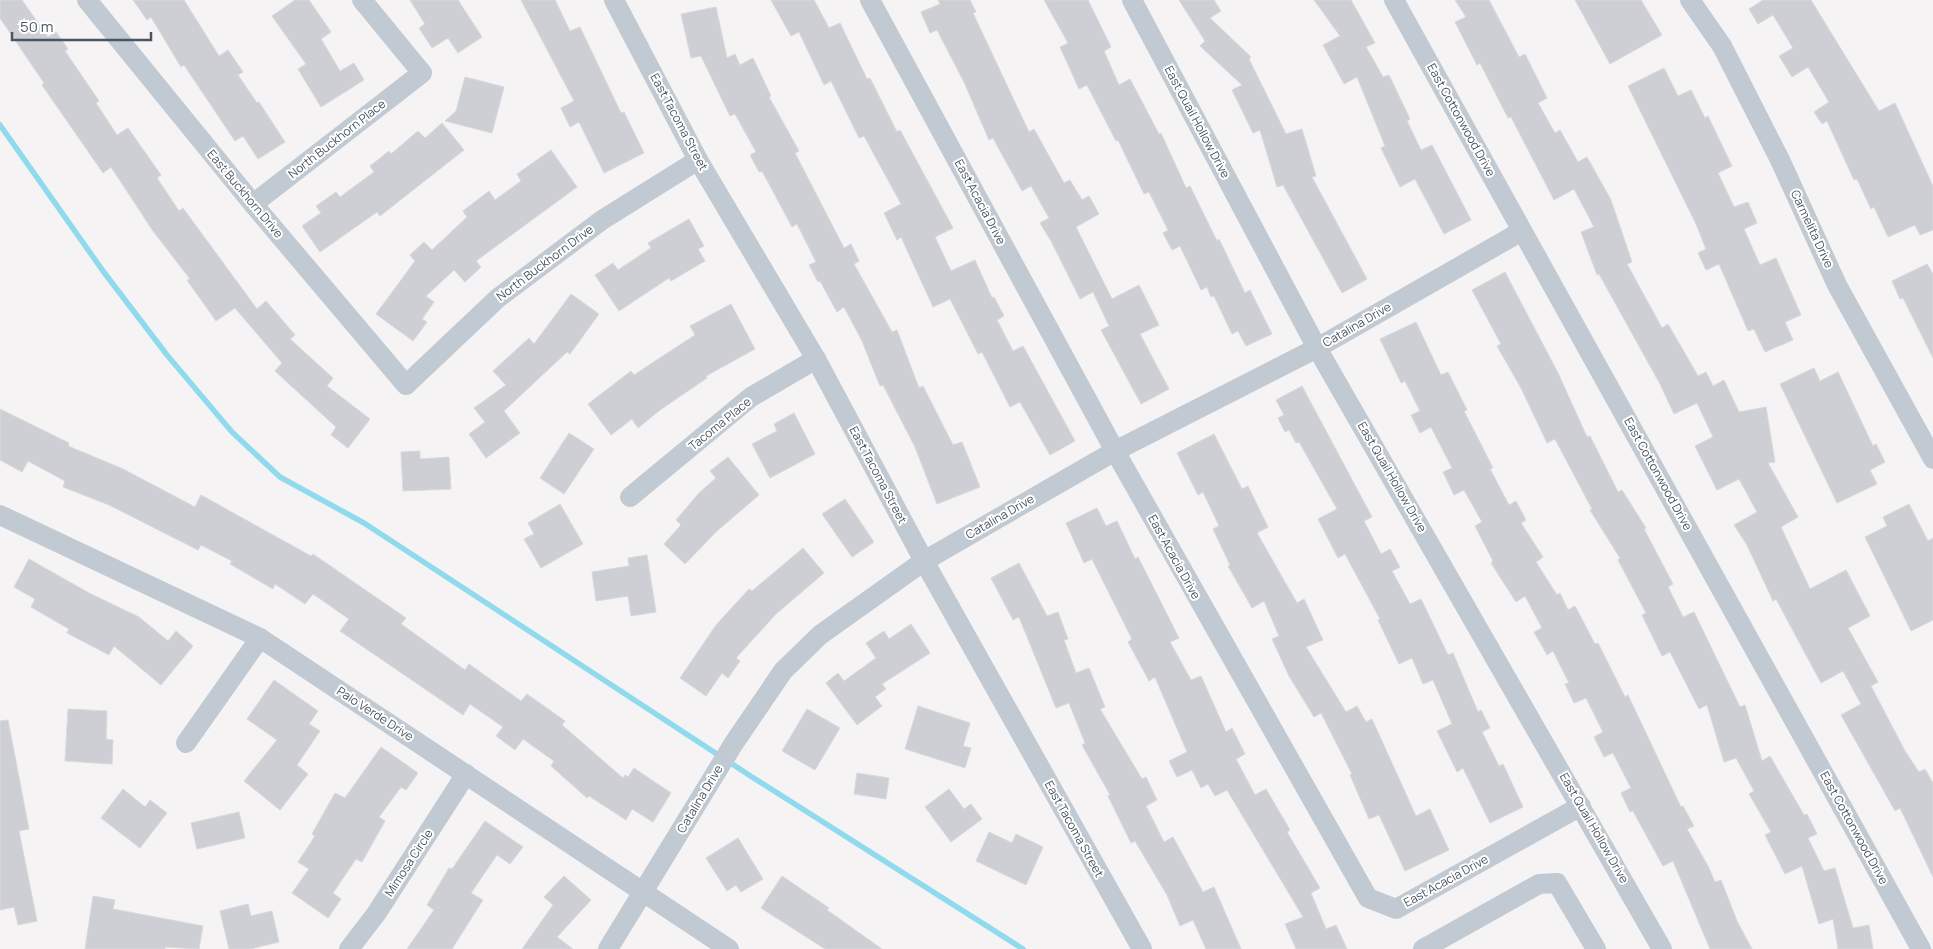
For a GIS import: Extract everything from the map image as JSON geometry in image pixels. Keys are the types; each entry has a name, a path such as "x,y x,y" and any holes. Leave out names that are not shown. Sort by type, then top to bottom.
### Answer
{"street":[{"name":"East Buckhorn Drive","path":"87,0 253,204 406,385"},
{"name":"North Buckhorn Place","path":"253,204 422,73 362,0"},
{"name":"East Tacoma Street","path":"614,0 698,160 816,359 924,561 1142,949"},
{"name":"East Acacia Drive","path":"870,0 1115,451 1368,898 1396,908 1581,806"},
{"name":"East Quail Hollow Drive","path":"1132,0 1317,348 1662,949"},
{"name":"East Cottonwood Drive","path":"1394,0 1921,949"},
{"name":"Carmelita Drive","path":"1690,0 1722,46 1780,160 1837,284 1933,459"},
{"name":"North Buckhorn Drive","path":"406,385 498,298 602,220 698,160"},
{"name":"Catalina Drive","path":"608,949 645,892 734,744 783,671 820,635 924,561 1115,451 1317,348 1522,231"},
{"name":"Tacoma Place","path":"630,497 751,397 816,359"},
{"name":"Palo Verde Drive","path":"0,515 260,638 729,949"},
{"path":"186,743 260,638"},
{"name":"Mimosa Circle","path":"349,949 376,914 466,774"},
{"path":"1424,949 1539,884 1557,883 1596,949"}],"building":[{"path":"0,0 22,0 48,37 56,32 68,49 65,51 99,101 96,103 117,135 128,128 161,175 157,178 179,211 183,208 257,309 266,301 295,335 290,339 333,378 327,386 370,419 348,448 331,435 336,427 275,371 282,363 235,308 216,321 187,280 190,279 153,231 111,167 103,173 42,85 44,83 0,18"},
{"path":"133,0 184,0 219,56 228,50 243,72 238,75 257,103 259,102 285,142 258,159 243,136 235,141 184,65 181,67 151,17 147,20"},
{"path":"295,0 309,0 331,32 321,39 340,71 354,63 364,80 321,107 298,69 306,64 272,16"},
{"path":"410,0 458,0 482,37 458,53 448,38 432,48 419,28 425,24"},
{"path":"521,0 555,0 570,31 580,27 621,113 624,112 644,153 604,173 579,122 570,127 561,108 574,101"},
{"path":"771,0 814,0 829,28 840,23 867,79 870,78 897,132 900,130 953,228 935,237 951,271 975,260 992,298 994,297 1004,316 997,320 1013,351 1023,346 1075,441 1050,455 1020,402 1010,407 982,352 978,354 950,299 933,307 901,237 897,240 884,213 901,204 864,136 859,138 831,81 824,85 799,32 791,36"},
{"path":"938,0 970,0 976,12 973,13 1029,132 1034,129 1064,183 1070,180 1082,200 1089,196 1099,214 1076,227 1112,299 1139,285 1159,325 1140,334 1169,389 1141,404 1101,330 1109,326 1093,292 1080,299 1040,223 1049,218 1031,186 1022,191 993,138 989,140 964,82 937,30 930,33 921,12 940,4"},
{"path":"1044,0 1088,0 1111,47 1104,51 1119,85 1130,79 1159,134 1161,133 1186,188 1190,186 1217,241 1219,239 1245,293 1250,290 1272,334 1246,346 1238,331 1232,334 1214,296 1211,297 1207,287 1201,290 1180,246 1172,250 1163,233 1168,230 1149,192 1144,194 1118,140 1116,141 1087,85 1079,89 1060,47 1068,43"},
{"path":"1179,0 1214,0 1221,11 1210,18 1251,57 1249,59 1286,134 1302,129 1316,176 1312,177 1367,279 1342,293 1283,185 1277,187 1260,130 1253,133 1232,90 1242,85 1200,46 1205,41"},
{"path":"1314,0 1351,0 1375,43 1366,47 1383,77 1389,75 1410,119 1407,121 1421,150 1432,145 1471,220 1444,234 1415,179 1400,187 1381,148 1385,146 1357,77 1344,84 1323,45 1340,36"},
{"path":"1455,0 1489,0 1519,57 1525,54 1547,98 1538,103 1555,133 1560,130 1578,162 1587,157 1611,200 1632,262 1627,264 1662,328 1668,324 1698,376 1706,372 1713,386 1724,380 1739,412 1766,407 1775,462 1768,463 1798,517 1781,527 1810,589 1846,570 1870,616 1848,628 1878,682 1871,686 1905,751 1919,772 1925,769 1933,783 1933,877 1900,808 1895,811 1841,715 1861,704 1843,671 1821,683 1776,599 1773,601 1747,545 1734,525 1757,512 1739,479 1717,490 1695,446 1713,437 1697,403 1674,414 1660,384 1599,274 1597,275 1581,232 1594,227 1574,189 1554,200 1511,117 1508,118 1480,63 1477,65 1455,22 1466,17"},
{"path":"1575,0 1641,0 1662,35 1610,64"},
{"path":"1763,0 1811,0 1879,111 1895,103 1933,186 1933,230 1920,235 1915,225 1888,237 1874,207 1871,209 1857,179 1854,180 1827,121 1822,124 1814,112 1829,102 1808,67 1792,77 1779,56 1793,48 1773,15 1758,24 1749,9"},
{"path":"716,7 727,58 735,54 740,65 753,58 771,96 769,97 799,151 795,153 844,248 851,244 859,261 854,264 892,332 897,330 919,388 923,386 953,445 962,442 980,487 937,504 915,447 883,385 880,386 862,341 844,307 837,312 820,281 818,282 809,265 816,262 797,224 792,227 762,171 759,172 750,155 756,152 735,114 730,116 701,56 691,58 681,14"},
{"path":"1664,68 1678,96 1691,90 1705,118 1708,116 1732,166 1718,173 1734,207 1748,202 1757,223 1744,229 1760,265 1776,258 1801,315 1785,322 1793,340 1765,352 1754,329 1748,331 1719,264 1706,270 1698,253 1706,249 1696,224 1628,86"},
{"path":"465,77 504,87 492,133 445,121 456,111"},
{"path":"442,123 464,150 380,216 377,212 320,252 302,226 321,213 316,206 336,192 340,197 374,172 370,166 389,151 391,154 418,131 425,138"},
{"path":"551,150 577,187 476,261 481,267 465,282 454,270 426,296 434,302 422,319 427,322 413,341 376,314 415,261 410,255 424,242 432,250 467,217 463,211 489,191 495,200 521,181 517,174"},
{"path":"689,219 704,246 698,249 705,261 671,281 669,278 619,311 595,275 613,263 618,270 651,248 648,243"},
{"path":"1927,264 1933,274 1933,358 1903,298 1900,299 1892,281"},
{"path":"1505,272 1558,373 1587,437 1590,436 1618,492 1622,490 1646,528 1644,529 1673,584 1668,587 1683,617 1694,612 1740,707 1745,705 1762,761 1770,756 1804,815 1807,814 1817,834 1808,838 1824,871 1835,868 1853,928 1869,925 1873,949 1838,949 1833,919 1819,924 1802,866 1785,874 1765,835 1771,832 1749,794 1754,791 1736,758 1724,762 1707,705 1699,709 1670,652 1662,656 1642,615 1646,613 1618,560 1620,558 1590,510 1592,509 1555,439 1547,443 1521,388 1497,346 1501,344 1472,290"},
{"path":"571,294 599,314 570,354 567,352 504,411 520,433 486,458 469,434 485,422 474,408 506,385 493,371 529,338 534,344"},
{"path":"731,304 755,349 706,376 707,378 660,410 638,428 632,419 611,435 588,404 631,371 634,375 695,335 690,326"},
{"path":"1416,322 1441,375 1448,372 1467,410 1464,411 1493,468 1490,469 1509,505 1516,501 1526,520 1521,523 1543,557 1536,562 1557,595 1560,593 1568,610 1575,606 1595,644 1598,643 1625,697 1628,695 1681,807 1683,806 1694,826 1687,829 1715,882 1721,880 1737,921 1752,949 1710,949 1673,861 1663,866 1633,811 1630,812 1621,793 1631,788 1613,753 1604,757 1594,737 1603,732 1586,698 1574,703 1565,684 1569,683 1553,651 1547,655 1534,632 1542,628 1525,596 1516,602 1491,563 1493,561 1475,526 1482,522 1464,490 1454,495 1443,472 1452,468 1431,427 1420,433 1411,415 1420,411 1405,381 1401,383 1380,339"},
{"path":"1814,368 1820,381 1838,372 1873,446 1876,444 1885,462 1870,470 1877,484 1837,503 1780,384"},
{"path":"1302,386 1372,517 1364,521 1381,554 1390,549 1400,567 1392,571 1410,604 1421,599 1448,655 1453,653 1478,712 1481,710 1490,728 1482,732 1499,766 1503,764 1523,807 1490,823 1463,768 1457,772 1437,731 1452,724 1433,680 1423,684 1412,658 1399,664 1378,620 1380,619 1345,554 1338,558 1318,519 1337,509 1299,442 1296,443 1289,430 1285,432 1278,418 1284,415 1276,400"},
{"path":"0,409 69,443 68,446 123,469 195,507 201,495 311,556 313,554 406,618 401,624 465,670 469,664 521,701 527,694 565,721 562,725 623,778 625,775 628,777 634,768 671,793 653,822 632,809 626,820 589,796 587,798 551,766 554,761 523,739 515,750 496,736 503,727 470,704 463,715 340,631 349,619 313,594 305,604 275,584 273,589 230,564 232,561 201,545 198,550 109,505 63,487 65,481 28,461 22,472 0,460"},
{"path":"794,413 815,454 770,478 752,444 777,431 774,424"},
{"path":"569,433 594,449 564,494 540,478"},
{"path":"1214,434 1242,489 1248,486 1268,527 1257,533 1297,603 1304,599 1323,640 1306,647 1346,712 1357,706 1366,722 1372,719 1416,816 1430,809 1449,850 1405,871 1379,815 1369,819 1350,775 1352,774 1321,713 1314,717 1289,676 1272,639 1279,636 1264,601 1252,608 1228,566 1230,565 1213,529 1219,526 1203,492 1198,495 1177,453"},
{"path":"420,451 420,459 449,457 451,489 403,491 401,452"},
{"path":"728,457 759,495 717,531 685,564 664,544 681,525 676,520 699,493 716,478 710,471"},
{"path":"845,499 874,542 852,557 822,514"},
{"path":"560,504 583,544 541,568 524,539 534,534 528,523"},
{"path":"1909,504 1928,541 1933,538 1933,620 1911,631 1865,537 1887,526 1883,517"},
{"path":"1097,508 1106,526 1117,521 1135,559 1138,557 1179,638 1170,642 1191,680 1201,676 1226,732 1232,728 1245,754 1236,759 1255,795 1266,789 1290,830 1287,832 1320,888 1311,893 1326,929 1336,925 1347,949 1296,949 1285,924 1303,917 1227,790 1215,796 1208,784 1201,788 1192,770 1177,777 1169,761 1187,752 1155,677 1149,681 1128,642 1132,639 1092,559 1084,563 1066,523"},
{"path":"803,548 824,573 776,614 736,658 740,661 728,678 722,673 706,696 680,678 716,625 749,589 752,591"},
{"path":"647,555 656,612 631,616 628,596 596,601 592,572 629,566 628,558"},
{"path":"29,559 89,593 139,617 168,641 176,631 193,646 161,685 114,646 109,655 67,633 69,629 31,607 35,599 14,587"},
{"path":"1019,563 1047,616 1058,612 1068,639 1064,640 1076,673 1089,668 1105,707 1100,709 1142,779 1146,777 1157,800 1146,806 1164,842 1173,837 1203,892 1214,887 1241,949 1206,949 1193,920 1180,926 1167,895 1135,841 1131,843 1108,796 1110,795 1082,745 1085,743 1069,703 1056,708 1019,617 1013,620 991,578"},
{"path":"911,624 930,653 882,684 886,689 875,697 882,706 857,725 826,683 838,673 844,681 876,658 866,643 884,631 889,639"},
{"path":"274,680 318,711 309,724 320,731 297,765 308,774 280,810 244,781 277,740 247,719"},
{"path":"918,706 970,723 963,746 971,748 965,768 905,749"},
{"path":"68,709 107,711 106,739 113,740 112,764 65,761"},
{"path":"807,709 840,728 815,770 782,751"},
{"path":"8,720 29,829 19,831 37,921 18,925 14,907 0,910 0,721"},
{"path":"381,747 418,773 406,790 401,787 379,817 385,821 362,862 356,859 333,893 341,899 328,918 292,893 309,869 298,862 315,836 312,834 335,793 345,798"},
{"path":"857,773 889,778 886,799 854,794"},
{"path":"123,789 145,807 150,800 167,813 140,848 101,818"},
{"path":"949,789 964,809 971,804 982,819 951,842 925,807"},
{"path":"239,812 245,838 197,849 191,823"},
{"path":"485,821 523,847 510,864 497,855 471,893 483,900 452,949 407,949 434,910 427,905 449,868 452,869"},
{"path":"989,832 1012,843 1016,834 1043,847 1026,885 976,861"},
{"path":"738,838 763,879 741,892 736,885 727,891 706,858"},
{"path":"564,876 591,900 557,937 573,949 522,949 553,905 544,897"},
{"path":"782,876 829,908 827,910 882,949 825,949 761,908"},
{"path":"93,896 115,900 113,909 203,926 199,949 165,947 165,949 85,949"},
{"path":"248,904 251,916 272,911 279,942 250,949 229,949 220,911"}],"waterway":[{"path":"0,125 103,271 167,355 232,432 280,477 364,523 752,777 1023,949"}]}
